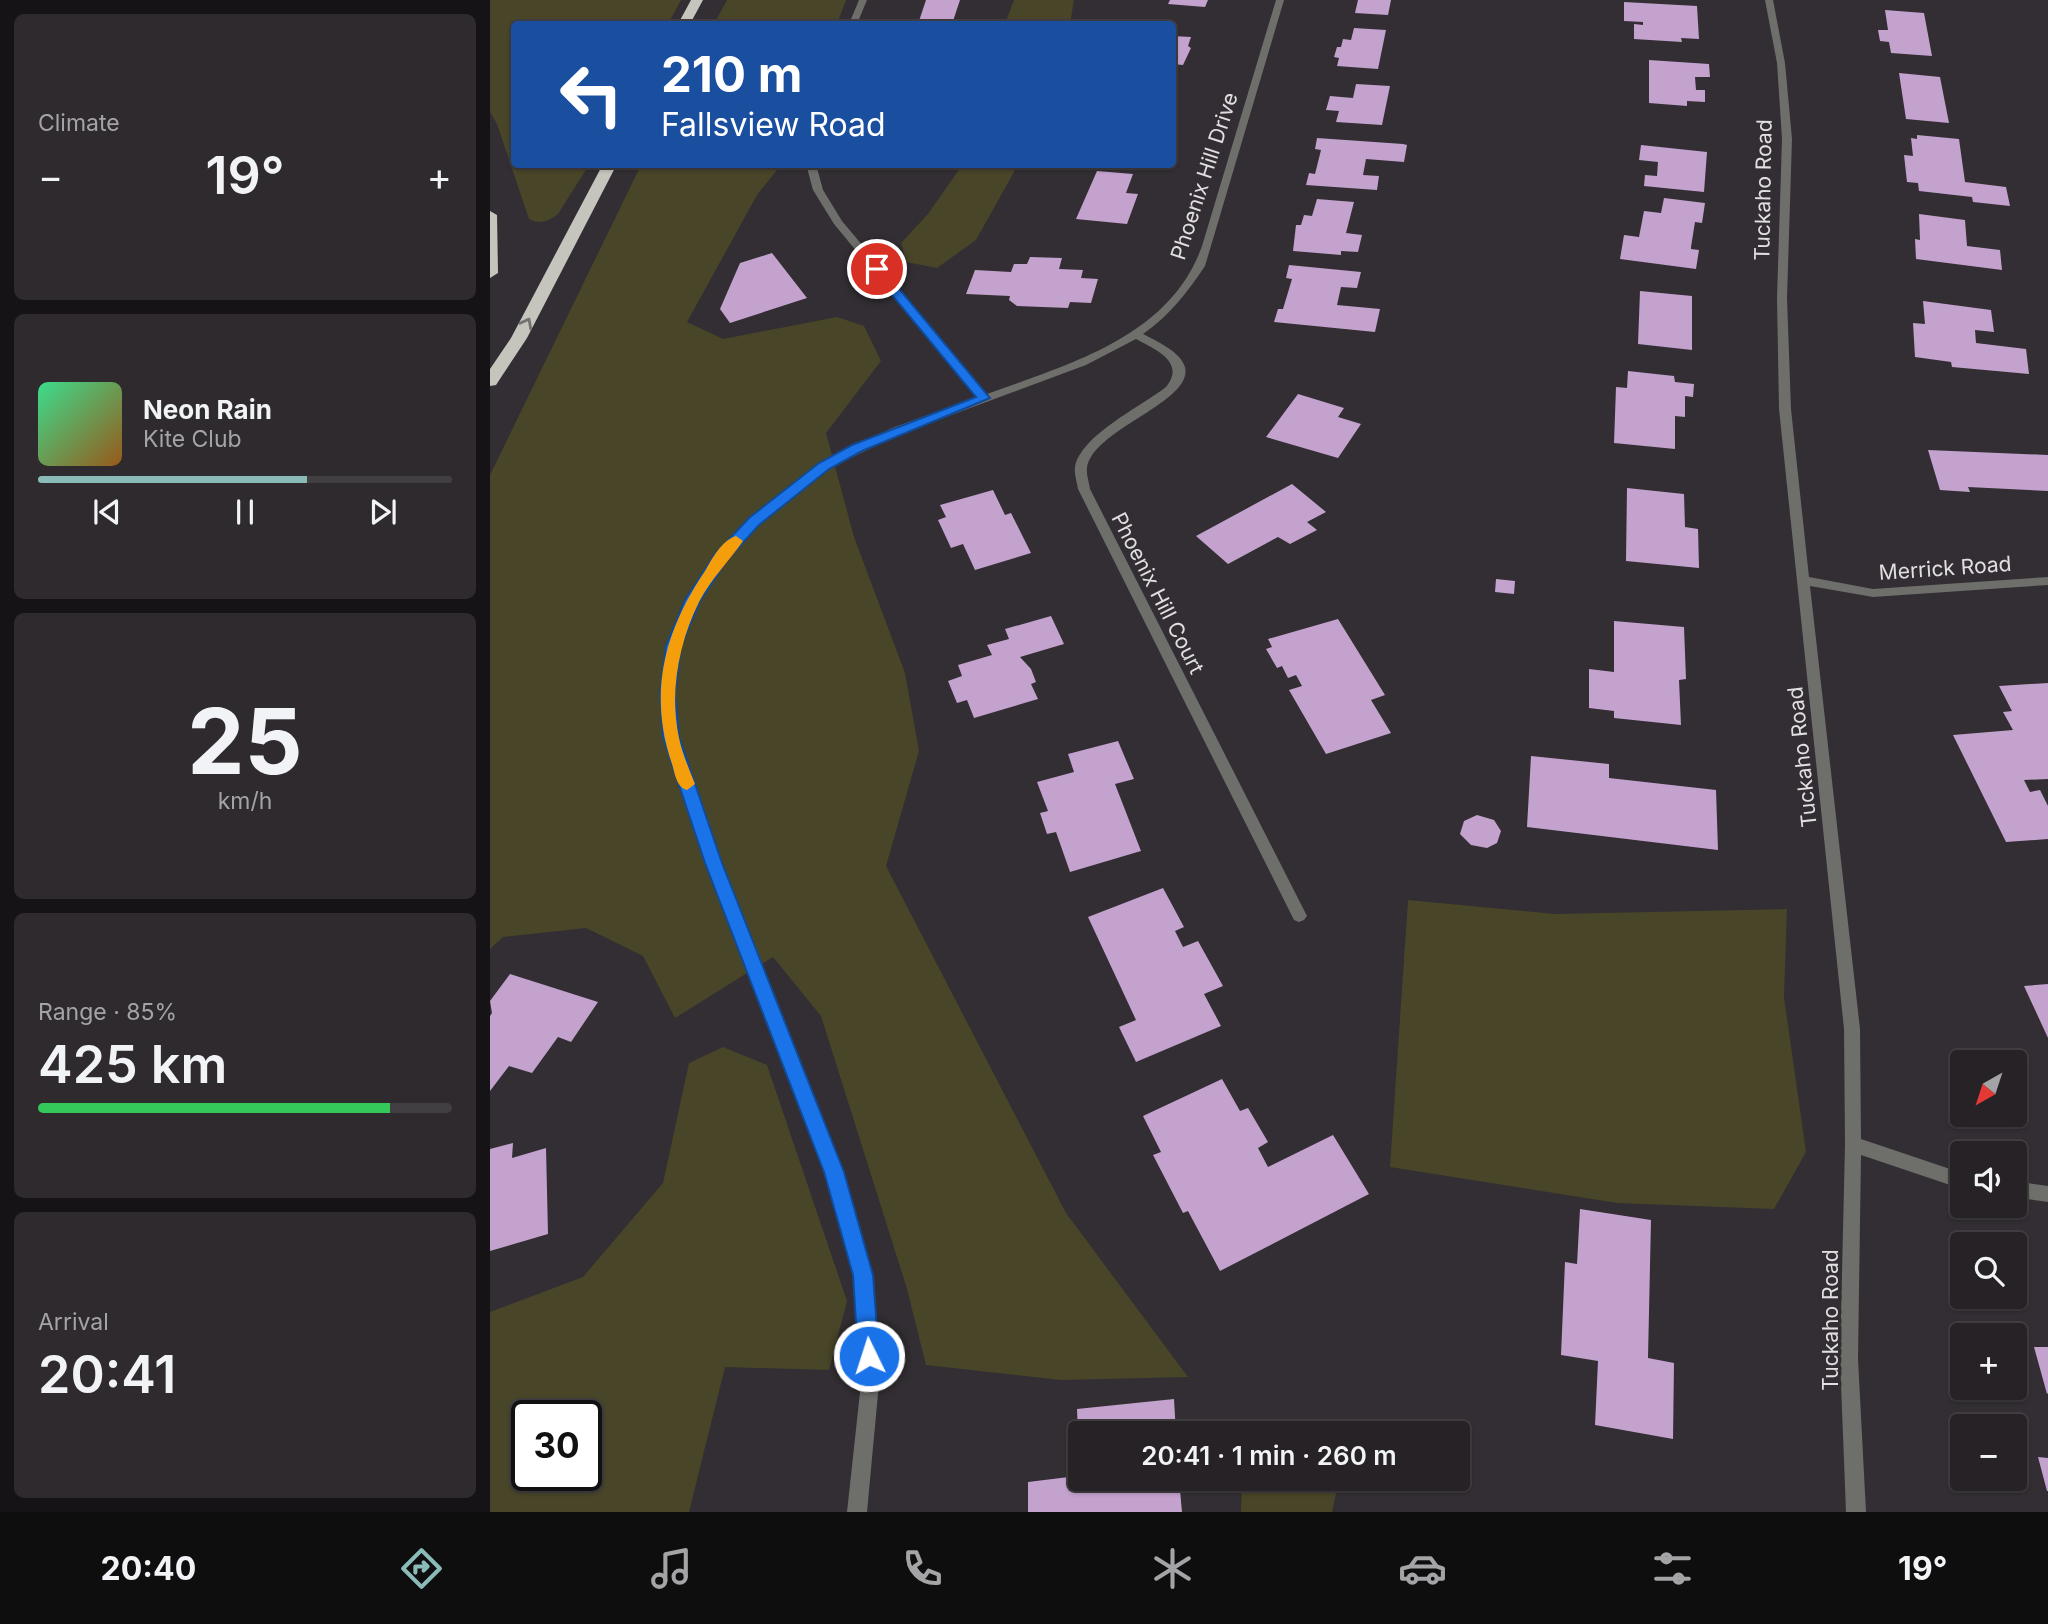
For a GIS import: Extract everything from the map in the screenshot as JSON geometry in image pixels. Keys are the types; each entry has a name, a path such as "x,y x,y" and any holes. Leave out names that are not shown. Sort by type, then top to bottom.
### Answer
{"highway":[{"path":"686,21 697,0"},
{"path":"490,380 519,338 608,168"},
{"path":"490,215 490,273"}],"street":[{"path":"854,21 863,0"},
{"name":"Phoenix Hill Drive","path":"857,1512 870,1383 863,1275 834,1172 713,863 671,737 667,693 674,646 693,600 722,556 754,522 824,466 857,448 1083,363 1136,334 1179,297 1200,266 1280,0"},
{"name":"Tuckaho Road","path":"1769,0 1781,63 1787,139 1782,362 1852,1030 1849,1359 1856,1512"},
{"path":"812,168 818,190 838,222 984,398"},
{"name":"Phoenix Hill Court","path":"1136,334 1179,365 1179,381 1166,395 1094,442 1081,466 1084,489 1299,916"},
{"name":"Merrick Road","path":"1804,580 1873,593 2048,581"},
{"path":"1853,1144 1950,1177"},
{"path":"2027,1191 2048,1194"}],"shaded area":[{"path":"490,0 681,0 670,21 511,21 511,166 497,124 490,112"},
{"path":"727,0 846,0 838,21 716,21"},
{"path":"1014,0 1074,0 1070,21 1006,21"},
{"path":"512,168 587,168 558,214 544,221 529,219"},
{"path":"640,168 779,168 757,195 687,322 723,339 837,317 864,326 881,361 826,433 854,537 905,673 919,751 886,866 1066,1213 1188,1377 1061,1380 926,1365 907,1289 821,1016 773,957 675,1018 643,956 586,928 503,937 490,949 490,475"},
{"path":"960,168 1015,168 976,240 937,268 906,262 901,243 928,214"},
{"path":"1408,900 1555,914 1787,909 1784,997 1806,1152 1774,1209 1617,1203 1390,1167"},
{"path":"723,1047 767,1065 847,1301 829,1370 725,1367 689,1512 490,1512 490,1312 583,1277 663,1183 689,1063"},
{"path":"1242,1491 1336,1491 1332,1512 1241,1512"}],"building":[{"path":"926,0 960,0 953,21 919,21"},
{"path":"1170,0 1208,0 1205,7 1168,4"},
{"path":"1358,0 1391,0 1388,15 1355,13"},
{"path":"1624,2 1697,6 1699,39 1681,38 1682,42 1634,39 1634,24 1643,25 1643,22 1624,21"},
{"path":"1885,10 1924,13 1932,56 1891,53 1889,42 1880,41 1878,30 1888,30"},
{"path":"1354,28 1386,30 1378,69 1337,66 1339,58 1334,57 1337,47 1341,47 1343,39 1351,40"},
{"path":"1176,36 1191,37 1188,46 1191,48 1183,65 1176,64"},
{"path":"1649,60 1709,64 1710,77 1695,77 1696,90 1705,90 1705,102 1687,101 1687,106 1649,103"},
{"path":"1899,73 1940,77 1949,123 1906,119"},
{"path":"1356,84 1390,86 1382,125 1336,122 1339,111 1326,110 1330,96 1353,98"},
{"path":"1917,135 1959,139 1965,182 2006,187 2010,206 1973,202 1972,197 1919,191 1918,183 1907,182 1904,155 1913,156 1911,138 1917,139"},
{"path":"1317,138 1407,145 1404,162 1366,159 1363,175 1379,176 1377,190 1306,185 1309,173 1315,174 1321,150 1315,149"},
{"path":"1641,145 1707,152 1704,192 1644,186 1645,175 1657,176 1658,162 1639,160"},
{"path":"1097,171 1133,174 1126,193 1138,194 1127,224 1076,219"},
{"path":"1664,198 1705,203 1702,223 1695,222 1691,247 1699,250 1696,269 1620,259 1624,235 1639,237 1644,211 1661,213"},
{"path":"1317,199 1354,202 1346,233 1362,235 1358,252 1341,251 1341,255 1293,251 1296,225 1301,225 1304,215 1312,216"},
{"path":"1919,214 1965,220 1967,246 2000,250 2002,270 1916,259 1915,239 1920,240"},
{"path":"772,253 807,298 730,323 720,309 740,263"},
{"path":"1030,257 1062,258 1059,269 1083,270 1081,278 1098,279 1091,303 1070,302 1068,308 1017,306 1009,300 1010,296 966,294 975,270 1011,272 1014,264 1027,264"},
{"path":"1289,265 1361,272 1357,288 1341,287 1337,305 1380,309 1375,332 1274,322 1278,309 1283,309 1292,279 1286,278"},
{"path":"1640,291 1692,296 1692,350 1638,344"},
{"path":"1923,301 1991,310 1994,332 1975,330 1976,343 2026,349 2029,374 1952,367 1951,362 1915,357 1913,323 1925,324"},
{"path":"1628,371 1674,376 1675,382 1694,384 1693,397 1685,396 1685,417 1675,416 1675,449 1614,443 1616,387 1627,388"},
{"path":"1298,394 1344,408 1338,417 1361,424 1338,458 1266,437"},
{"path":"1928,450 2048,455 2048,491 1968,487 1970,492 1940,490"},
{"path":"1292,484 1326,512 1307,522 1317,530 1290,544 1278,537 1228,564 1196,536"},
{"path":"1627,488 1684,494 1685,527 1698,529 1699,568 1626,561"},
{"path":"993,490 1005,515 1011,513 1031,553 975,570 963,544 951,548 938,520 946,517 940,505"},
{"path":"1496,579 1515,581 1514,594 1495,592"},
{"path":"1051,616 1064,644 1020,657 1031,669 1036,682 1031,684 1038,699 974,718 967,700 957,703 948,681 962,676 958,665 992,655 987,645 1009,639 1005,629"},
{"path":"1338,619 1385,695 1371,700 1391,733 1326,754 1289,690 1302,686 1296,675 1288,678 1282,666 1277,668 1266,649 1272,647 1268,639"},
{"path":"1614,621 1684,627 1686,679 1679,680 1681,725 1614,718 1614,711 1589,708 1589,669 1614,672"},
{"path":"2048,683 2048,779 2024,780 2030,792 2040,790 2048,806 2048,839 2006,842 1953,735 2013,730 2003,712 2012,711 1999,686"},
{"path":"1118,741 1134,779 1115,784 1141,851 1070,872 1056,832 1047,834 1040,813 1048,811 1037,782 1074,772 1068,754"},
{"path":"1531,756 1609,764 1609,778 1716,790 1718,850 1527,827"},
{"path":"1477,815 1494,820 1501,831 1497,843 1487,848 1471,845 1460,834 1464,821"},
{"path":"1163,888 1184,927 1175,931 1183,947 1198,941 1223,986 1204,994 1221,1026 1136,1062 1119,1027 1136,1020 1088,917"},
{"path":"510,974 598,1002 571,1042 558,1037 532,1073 509,1066 490,1091 490,1001"},
{"path":"2048,984 2048,1038 2024,986"},
{"path":"1222,1079 1240,1111 1248,1108 1268,1142 1258,1148 1268,1167 1333,1135 1369,1194 1220,1271 1188,1211 1183,1213 1153,1155 1161,1152 1143,1116"},
{"path":"513,1143 512,1158 546,1148 548,1234 490,1251 490,1149"},
{"path":"1580,1209 1651,1220 1648,1358 1674,1363 1673,1439 1595,1425 1598,1361 1561,1355 1565,1262 1577,1264"},
{"path":"2034,1347 2048,1347 2047,1394"},
{"path":"1174,1399 1175,1421 1078,1421 1077,1409"},
{"path":"2038,1457 2048,1458 2048,1491 2047,1491"},
{"path":"1068,1477 1068,1491 1180,1491 1182,1512 1028,1512 1028,1482"}],"slow traffic":[{"path":"687,784 671,737 667,693 674,646 693,600 722,556 736,541"}],"route":[{"path":"869,1356 863,1275 834,1172 713,863 671,737 667,693 674,646 693,600 722,556 754,522 824,466 857,448 984,398 877,269"}]}
